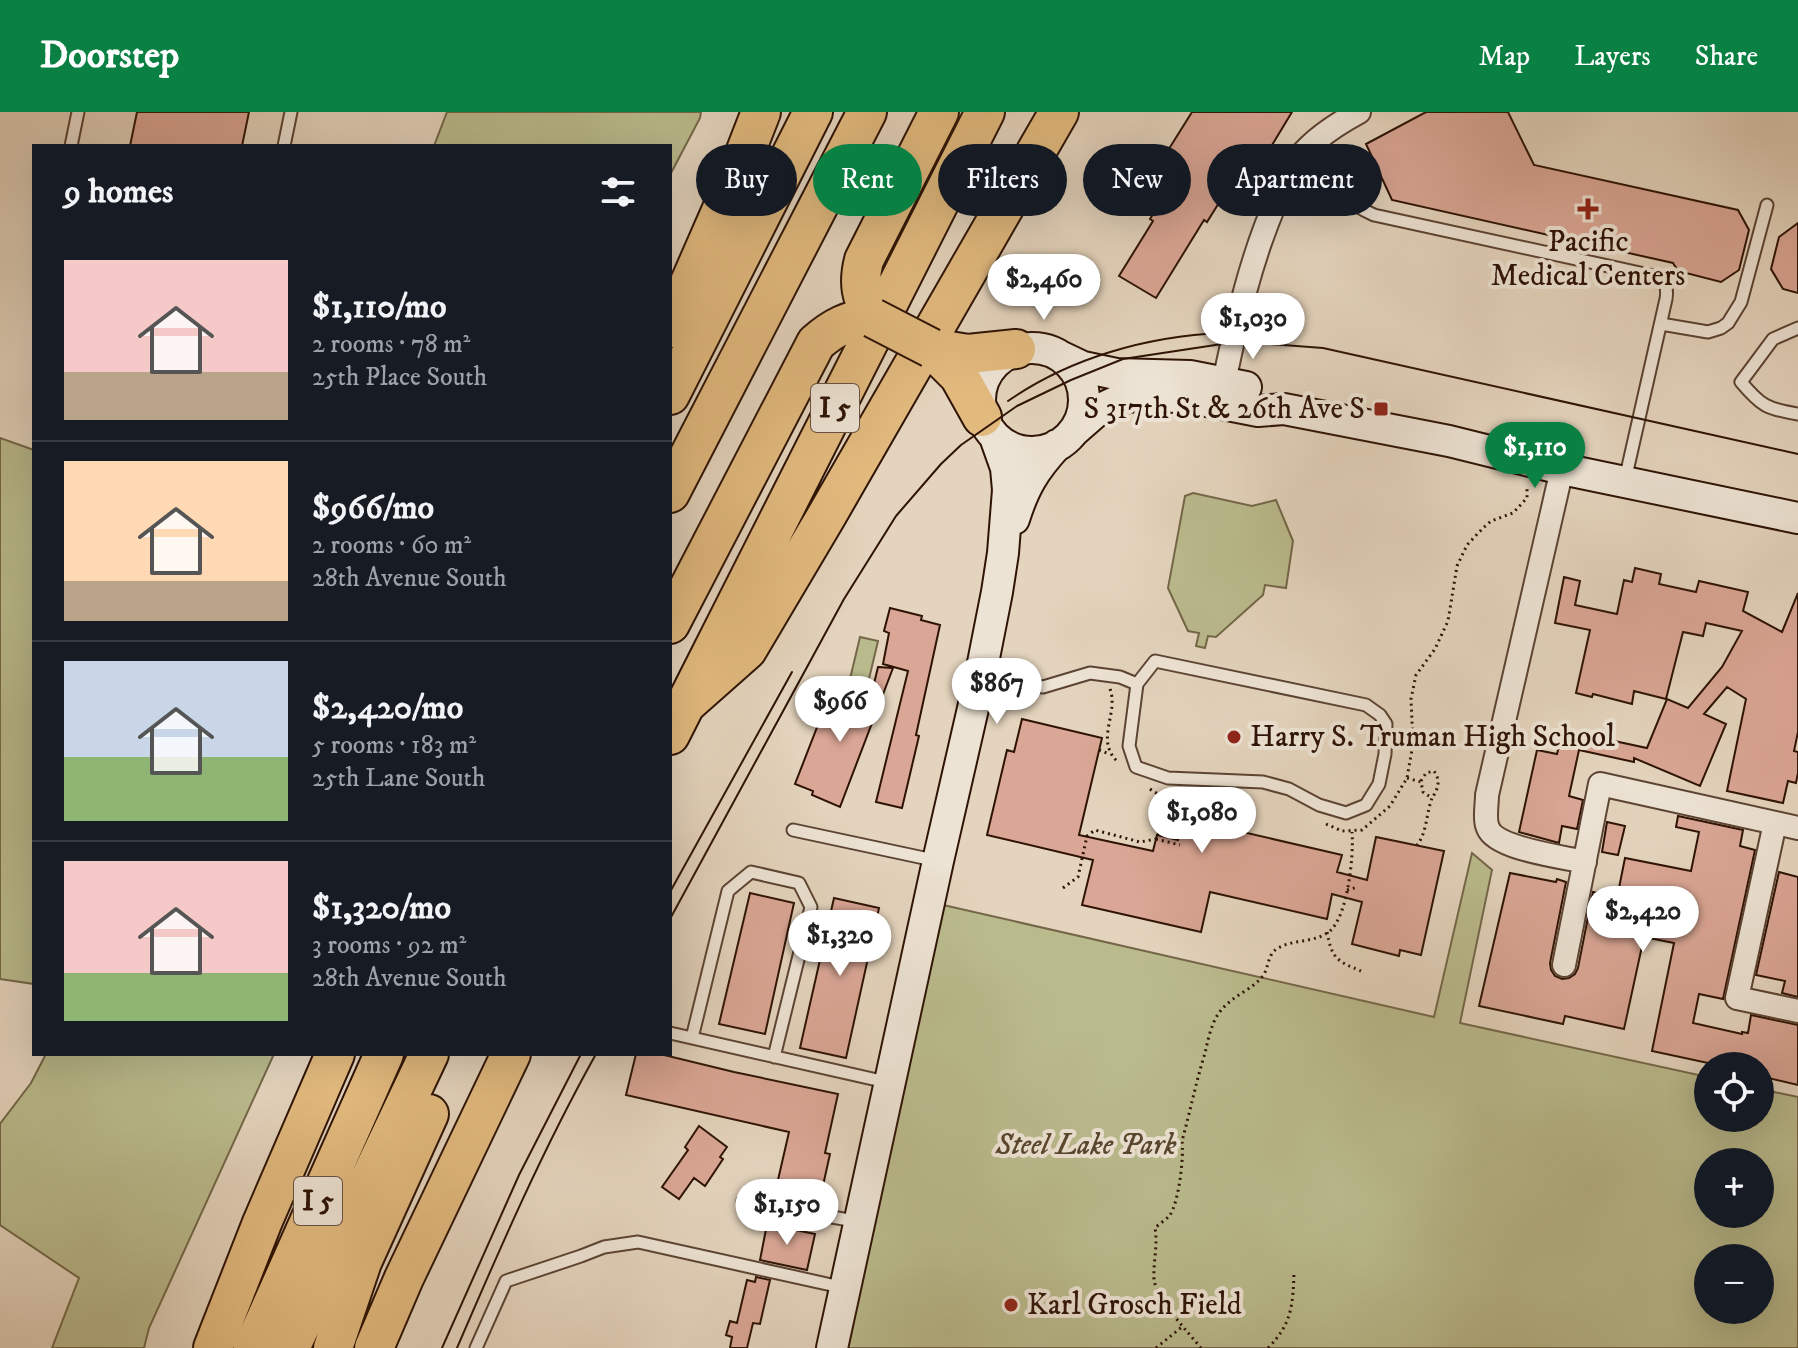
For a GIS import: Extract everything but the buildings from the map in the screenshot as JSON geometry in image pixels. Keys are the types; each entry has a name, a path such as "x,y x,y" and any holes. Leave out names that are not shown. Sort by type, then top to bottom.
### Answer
{"highway":[{"path":"672,323 761,112"},
{"path":"672,391 813,112"},
{"path":"672,489 867,112"},
{"path":"902,144 913,112"},
{"path":"917,144 939,112"},
{"name":"I 5","path":"678,720 985,112"},
{"path":"678,720 747,650 1059,112"},
{"path":"672,574 775,399 816,343 829,331 858,319 864,302 860,274 878,216"},
{"path":"860,312 963,365 989,427"},
{"path":"963,365 1016,349"},
{"path":"672,620 775,399"},
{"path":"213,1348 262,1223 334,1056"},
{"name":"I 5","path":"253,1348 383,1056"},
{"path":"290,1348 428,1056"},
{"path":"333,1348 362,1262 455,1056"},
{"path":"374,1348 410,1264 510,1056"}],"street":[{"path":"1315,144 1337,124 1359,112"},
{"path":"1224,382 1254,260 1270,216"},
{"path":"832,1348 980,678 1003,553 1008,490 1006,468 979,400 989,369 1001,357 1016,349 1032,347 1047,350 1083,367 1116,374 1190,376 1268,392 1284,409"},
{"path":"989,427 1009,447 1025,451 1041,451 1065,438 1081,416 1084,400 1081,383 1062,357"},
{"path":"1003,553 1022,493 1039,464 1098,410 1126,397 1153,395 1197,399 1258,411 1284,409 1449,441 1562,469 1798,518"},
{"path":"1562,469 1487,795 1486,811 1488,828 1494,836 1508,843 1585,862"},
{"path":"1564,965 1600,784 1798,828"},
{"path":"1775,823 1737,998 1798,1011"}],"lane":[{"path":"71,144 78,112"},
{"path":"284,144 291,112"},
{"path":"1661,324 1708,332 1721,328 1732,318 1741,302 1767,205"},
{"path":"1379,216 1658,277 1665,284 1667,292 1661,324 1625,482"},
{"path":"1798,328 1773,339 1741,382 1766,407 1798,414"},
{"path":"1155,661 1366,705 1386,724 1385,754 1379,784 1366,805 1346,813 1319,805 1289,789 1263,782 1168,778 1136,767 1129,746 1137,684 1155,661"},
{"path":"980,678 1043,687 1090,673 1120,677 1137,684"},
{"path":"793,830 938,861"},
{"path":"692,1038 728,891 751,872 799,883 811,907 774,1057"},
{"path":"672,1033 891,1083"},
{"path":"743,1201 860,1222"},
{"path":"476,1348 506,1281 617,1244 638,1242 846,1288"}],"path":[{"path":"1326,824 1342,831 1362,830 1390,806 1407,778 1413,744 1411,699 1416,675 1435,649 1448,621 1457,566 1467,545 1491,521 1513,513 1527,498 1527,489"},
{"path":"1102,685 1109,687 1113,702 1106,737 1109,754"},
{"path":"1099,750 1121,764"},
{"path":"1417,845 1424,837 1426,814 1439,784 1434,771 1426,773 1421,782 1423,792 1432,798"},
{"path":"1407,778 1421,782"},
{"path":"1144,784 1155,793 1186,801 1223,796"},
{"path":"1156,839 1171,798"},
{"path":"1063,888 1078,877 1087,836 1095,830 1140,842 1156,839 1180,845"},
{"path":"1201,1348 1154,1284 1155,1228 1170,1215 1178,1189 1184,1153 1182,1141 1209,1036 1218,1015 1232,999 1263,977 1269,957 1276,949 1304,942 1331,930 1341,913 1347,890 1354,848 1352,832"},
{"path":"1347,890 1358,887"},
{"path":"1327,932 1330,952 1361,971"},
{"path":"1268,1348 1290,1318 1294,1272"},
{"path":"1156,1348 1183,1326"}],"green space":[{"path":"447,112 701,112 672,171 672,144 435,144"},
{"path":"0,438 32,449 32,984 0,979"},
{"path":"1193,493 1252,506 1276,500 1293,541 1286,588 1265,585 1263,595 1216,637 1208,636 1205,648 1196,646 1199,633 1188,631 1168,588 1185,496"},
{"path":"860,637 878,641 868,683 850,679"},
{"name":"Steel Lake Park","path":"1472,853 1492,870 1460,1023 1694,1074 1694,1132 1774,1132 1774,1092 1798,1097 1798,1348 832,1348 930,902 1434,1017"},
{"path":"45,1056 273,1056 149,1328 144,1348 52,1348 79,1278 0,1225 0,1124 31,1083"}],"tram line":[{"path":"1008,401 1057,373 1110,352 1166,339 1223,333"},
{"path":"672,915 844,599 896,516 961,445 1017,406 1071,380 1123,359 1222,344 1258,343 1323,348 1798,454"},
{"path":"672,888 792,672"},
{"path":"442,1348 519,1175 580,1056"},
{"path":"457,1348 540,1162 595,1056"}],"place":[{"name":"Pacific Medical Centers","path":"1588,209"},
{"name":"S 317th St & 26th Ave S","path":"1381,409"},
{"name":"Harry S. Truman High School","path":"1234,737"},
{"name":"Karl Grosch Field","path":"1011,1305"}]}
